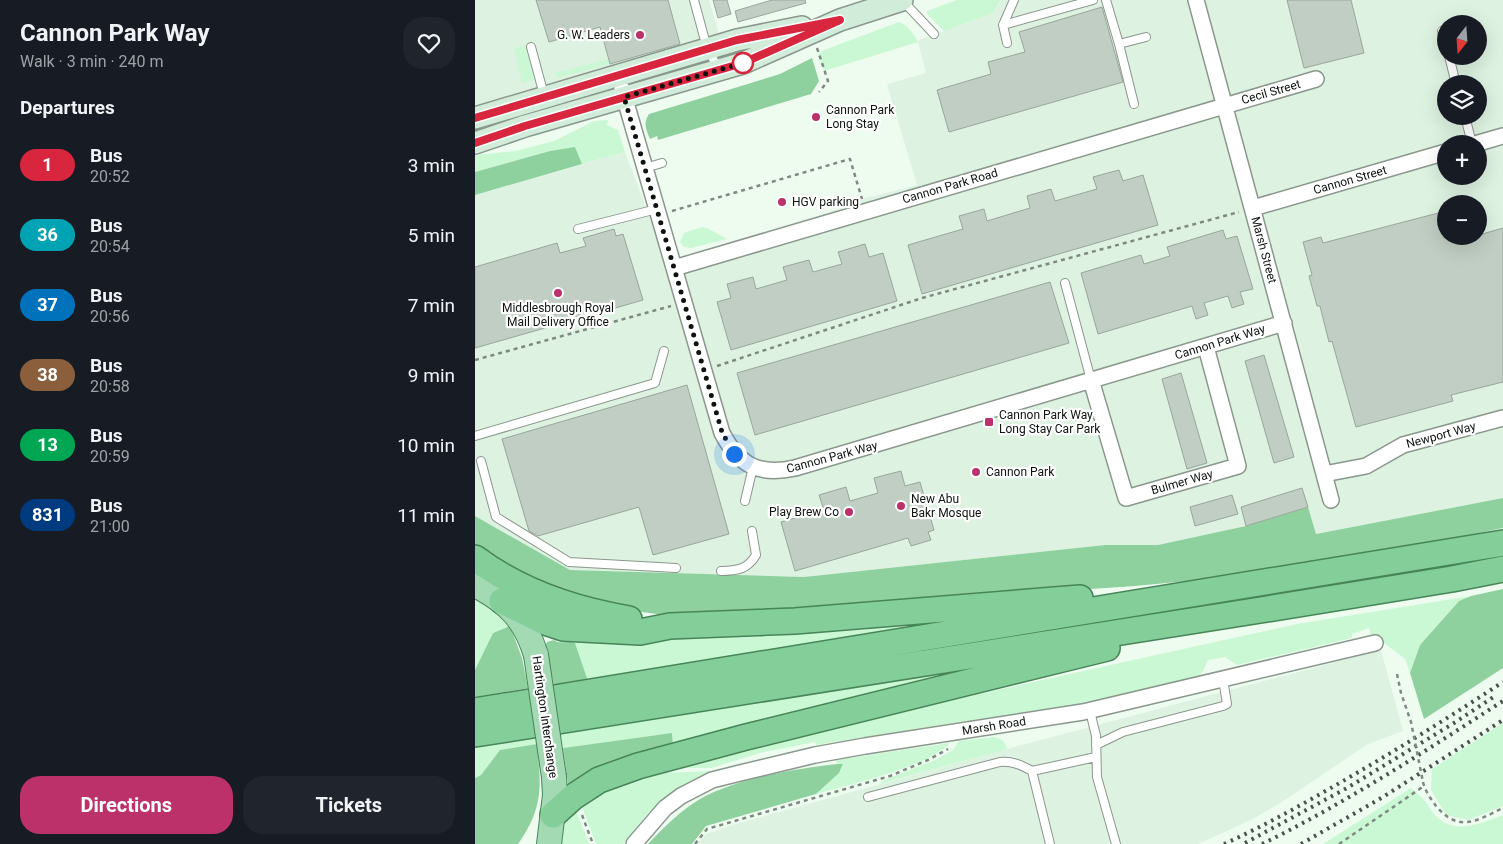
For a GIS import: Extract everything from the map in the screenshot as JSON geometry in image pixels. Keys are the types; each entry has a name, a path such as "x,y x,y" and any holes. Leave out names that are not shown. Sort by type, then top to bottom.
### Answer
{"highway":[{"path":"475,711 1503,543"},
{"path":"475,558 503,576 554,600 604,615 670,626"},
{"path":"475,734 1267,609 1503,569"},
{"path":"503,601 545,622 563,628 640,632 670,626 795,621 1263,583"},
{"path":"552,818 573,797 599,780 677,755 1267,609"}],"main road":[{"path":"475,143 525,126 743,63 840,20 902,0"},
{"path":"475,118 707,48 737,40 840,20"},
{"name":"Hartington Interchange","path":"475,585 503,601 517,615 525,627 537,655 555,777 549,844"},
{"path":"534,844 552,818"}],"street":[{"name":"Marsh Street","path":"1196,0 1331,500"},
{"name":"Cannon Park Way","path":"618,75 722,432 734,454 753,467 781,471 795,468 1284,323"},
{"name":"Cecil Street","path":"1226,106 1317,79"},
{"name":"Cannon Park Road","path":"674,268 1226,106"},
{"path":"1487,140 1503,136"},
{"name":"Cannon Street","path":"1253,208 1437,155"},
{"name":"Bulmer Way","path":"1091,380 1126,498 1238,466 1205,347"},
{"name":"Newport Way","path":"1324,474 1366,466 1403,445 1503,418"},
{"name":"Marsh Road","path":"634,844 665,808 681,796 712,780 815,755 1090,711 1375,643"}],"lane":[{"path":"694,0 707,48 719,70"},
{"path":"902,0 934,34"},
{"path":"1007,42 1003,25 1013,0"},
{"path":"1003,25 1093,0"},
{"path":"1106,0 1134,104"},
{"path":"1119,44 1146,36"},
{"path":"531,47 544,97"},
{"path":"645,168 662,163"},
{"path":"577,229 658,212"},
{"path":"1065,283 1091,380"},
{"path":"475,436 655,382 665,351"},
{"path":"481,462 496,517 569,562 676,568"},
{"path":"745,501 753,467"},
{"path":"721,571 744,568 751,562 756,554 752,531"},
{"path":"1096,745 1123,732 1227,704 1223,679"},
{"path":"1090,711 1096,745 1097,777 1116,844"},
{"path":"868,797 1000,762 1010,761 1032,771 1096,757"},
{"path":"1032,771 1050,844"}],"path":[{"path":"813,32 827,81 819,92"},
{"path":"658,212 850,159 866,211"},
{"path":"704,371 922,298 1253,208"},
{"path":"475,360 684,302"},
{"path":"1397,674 1411,722 1423,784 1432,801 1445,816 1459,822 1474,822 1503,808"},
{"path":"695,844 707,829 890,776 927,760 948,748 953,742 953,732"},
{"path":"1339,844 1423,784"}],"shaded area":[{"path":"475,0 709,0 720,38 475,113"},
{"name":"Cannon Park","path":"1002,0 1503,0 1503,498 1316,534 1308,508 1246,526 1158,545 1105,545 804,577 570,570 475,516 475,195 625,152 667,262 856,204 862,199 917,185 887,84 926,73 919,40 993,13"},
{"path":"1381,650 1403,731 1368,744 1282,802 1251,820 1198,844 697,844 706,834 729,826 1007,749"}],"green space":[{"path":"957,0 1001,0 993,13 944,31 927,14 927,11"},
{"path":"899,22 908,28 918,42 824,71 818,54 824,50"},
{"path":"528,45 536,79 522,83 514,48"},
{"path":"812,58 819,81 811,94 658,140 657,136 650,139 646,130 649,114 780,74"},
{"path":"609,59 610,64 557,78 555,73"},
{"path":"608,120 607,125 618,130 625,152 582,164 575,147 550,151 475,172 475,155 516,151 554,141 594,121"},
{"path":"575,147 582,164 475,195 475,172 550,151"},
{"path":"702,227 727,239 691,248 684,247 680,242 684,233"},
{"path":"1503,498 1503,528 1391,551 1230,577 1135,586 760,611 664,615 605,607 537,582 475,547 475,516 570,570 804,577 1105,545 1158,545 1246,526 1308,507 1316,534"},
{"path":"1503,589 1503,668 1424,719 1410,673 1420,645 1459,601 1471,596"},
{"path":"1471,596 1458,602 1420,645 1410,673 1405,659 1380,640 1372,639 1369,628 1352,634 1352,638 1237,665 1225,657 1208,660 1203,671 1195,680 1094,704 1056,710 1029,711 1022,715 964,721 816,745 815,742 760,753 711,768 661,768 847,723 1297,624"},
{"path":"475,599 488,607 510,626 493,633 475,670"},
{"path":"957,622 589,684 575,643 572,641 866,630 866,627"},
{"path":"510,626 522,658 528,688 475,697 475,670 493,633"},
{"path":"554,640 575,643 589,684 554,686 545,646 547,642"},
{"path":"1057,652 673,746 672,733 563,748 560,730"},
{"path":"1503,723 1503,806 1468,820 1446,815 1431,790 1432,769"},
{"path":"672,733 673,746 608,763 568,784 563,748"},
{"path":"536,736 537,744 500,750 481,775 475,778 475,744"},
{"path":"994,737 1003,741 1007,749 879,784 882,781 935,760 953,750 959,741"},
{"path":"950,743 941,751 908,767 816,794 839,773 843,765 837,764 836,760"},
{"path":"537,744 539,796 533,819 518,844 475,844 475,778 481,775 500,750"},
{"path":"843,764 839,773 816,794 706,826 692,844 648,844 666,825 700,799 731,785 767,776"},
{"path":"710,771 676,791 648,813 623,844 596,844 582,807 604,790 661,773"},
{"path":"1411,788 1423,799 1437,817 1452,825 1469,826 1503,815 1503,844 1323,844"},
{"path":"576,810 589,844 555,844 569,817"}],"building":[{"name":"G. W. Leaders","path":"536,0 668,0 680,44 610,64 600,27 549,42"},
{"path":"713,0 727,0 731,14 718,18"},
{"path":"772,0 805,0 806,3 738,22 735,11"},
{"path":"1287,0 1351,0 1364,53 1304,68"},
{"path":"1102,7 1123,82 949,132 937,90 991,74 988,62 1025,52 1019,32"},
{"path":"1119,170 1123,181 1143,175 1158,225 922,294 908,245 963,229 959,216 984,209 987,221 1030,208 1027,196 1051,189 1055,201 1097,189 1093,177"},
{"path":"1437,213 1437,245 1487,245 1487,233 1503,228 1503,382 1451,395 1453,401 1356,427 1332,341 1329,342 1320,306 1317,306 1309,276 1312,275 1303,242 1321,237 1323,243"},
{"name":"Middlesbrough Royal Mail Delivery Office","path":"614,229 616,236 623,234 643,300 605,311 604,307 579,314 580,318 475,348 475,267 557,243 560,253 586,246 583,238"},
{"path":"1223,230 1226,239 1237,236 1253,289 1240,292 1244,304 1232,308 1228,296 1204,303 1208,315 1196,319 1192,306 1098,334 1081,273 1141,255 1144,264 1170,256 1167,247"},
{"path":"865,244 869,257 883,253 897,301 731,350 717,302 731,298 727,284 753,277 756,289 787,280 783,267 809,260 813,272 842,264 838,252"},
{"path":"1050,282 1069,343 755,435 737,373"},
{"path":"1264,355 1294,457 1274,463 1245,361"},
{"path":"1181,373 1207,463 1187,469 1162,379"},
{"path":"687,385 729,534 653,555 639,507 538,536 529,531 502,439"},
{"path":"901,471 905,486 920,482 934,530 928,532 931,540 911,546 908,538 795,571 781,522 824,510 819,495 846,487 850,501 878,493 874,478"},
{"path":"1302,488 1308,507 1246,526 1241,507"},
{"path":"1232,495 1238,514 1195,526 1190,507"}],"railway":[{"path":"1224,844 1270,822 1339,783 1503,682"},
{"path":"1245,843 1347,788 1495,696"},
{"path":"1262,844 1355,794 1503,701"},
{"path":"1301,844 1383,797 1503,720"}],"bus line":[{"name":"1","path":"475,118 737,40 840,20 743,63 491,136 475,143"}],"place":[{"name":"G. W. Leaders","path":"640,35"},
{"name":"Cannon Park Long Stay","path":"816,117"},
{"name":"HGV parking","path":"782,202"},
{"name":"Middlesbrough Royal Mail Delivery Office","path":"558,293"},
{"name":"Cannon Park Way Long Stay Car Park","path":"989,422"},
{"name":"Cannon Park","path":"976,472"},
{"name":"New Abu Bakr Mosque","path":"901,506"},
{"name":"Play Brew Co","path":"849,512"}],"route":[{"path":"734,454 722,432 624,97 743,63"}]}
